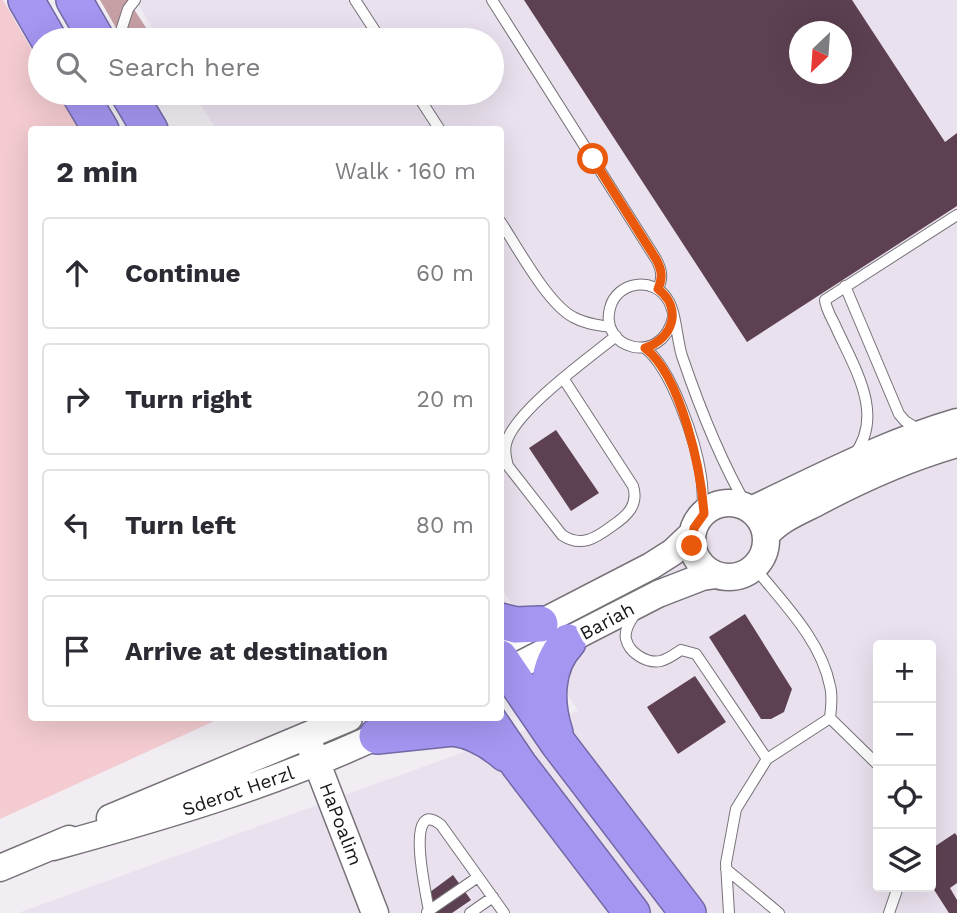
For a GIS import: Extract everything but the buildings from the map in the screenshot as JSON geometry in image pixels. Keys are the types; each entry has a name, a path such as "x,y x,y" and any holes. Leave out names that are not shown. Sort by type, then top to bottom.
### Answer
{"highway":[{"path":"26,0 42,28"},
{"path":"74,0 90,28"},
{"path":"86,105 99,126"},
{"path":"135,105 148,126"},
{"path":"504,622 554,633 556,659 549,685 549,715 558,743"},
{"path":"504,663 558,743 688,913"},
{"path":"488,721 632,913"},
{"path":"363,727 464,729 487,739 519,765"}],"street":[{"path":"749,509 846,464 925,431 957,422"},
{"path":"766,535 782,520 846,487 924,453 957,444"},
{"path":"735,504 749,509 760,520 766,535 765,550 755,568 746,574 735,577 716,575 699,562 692,546 698,524 713,507 735,504"},
{"name":"Bariah","path":"504,661 554,633 673,552 698,524"},
{"name":"Bariah","path":"554,633 644,602 702,577 716,575"},
{"name":"Sderot Herzl","path":"0,868 53,847 147,801 307,736 398,721"},
{"name":"Sderot Herzl","path":"53,847 212,802 318,763 363,727"},
{"name":"HaPoalim","path":"307,736 375,913"}],"lane":[{"path":"122,28 128,9 135,0"},
{"path":"355,0 373,28"},
{"path":"492,0 656,259 662,277 658,289"},
{"path":"424,105 437,126"},
{"path":"846,464 864,440 868,425 868,406 862,384 824,302 826,298 957,215"},
{"path":"504,227 550,298 562,310 584,322 613,332"},
{"path":"673,318 670,329 656,345 634,348 624,344 613,332 608,316 615,297 631,285 642,284 658,289 668,298 673,318 682,356 716,449 749,509"},
{"path":"845,286 899,414 912,426 925,431"},
{"path":"563,378 633,486 635,494 634,503 627,516 587,541 570,540 562,535 509,466 505,455 506,443 521,419 563,378 613,332"},
{"path":"645,348 657,358 668,376 696,454 698,524"},
{"path":"755,568 808,635 824,663 831,688 830,718 873,760"},
{"path":"644,602 626,629 626,639 638,656 648,661 660,661 681,650 696,654 767,760"},
{"path":"729,913 726,869 736,808 767,760 830,718"},
{"path":"478,877 427,912 418,836 422,824 434,820 441,825 504,913"},
{"path":"726,869 779,913"},
{"path":"888,913 896,892"},
{"path":"470,913 493,897"}],"shaded area":[{"path":"0,0 3,0 28,43 28,105 64,105 77,126 28,126 28,721 214,721 0,819"},
{"path":"100,0 128,0 146,28 116,28"},
{"path":"135,0 957,0 957,913 18,913 578,711 504,592 504,126 214,126 201,105 504,105 504,28 152,28"}],"route":[{"path":"593,159 656,259 662,277 658,289 668,298 672,308 673,318 664,338 656,345 645,348 657,358 668,376 696,454 704,514 694,528 692,546"}]}
